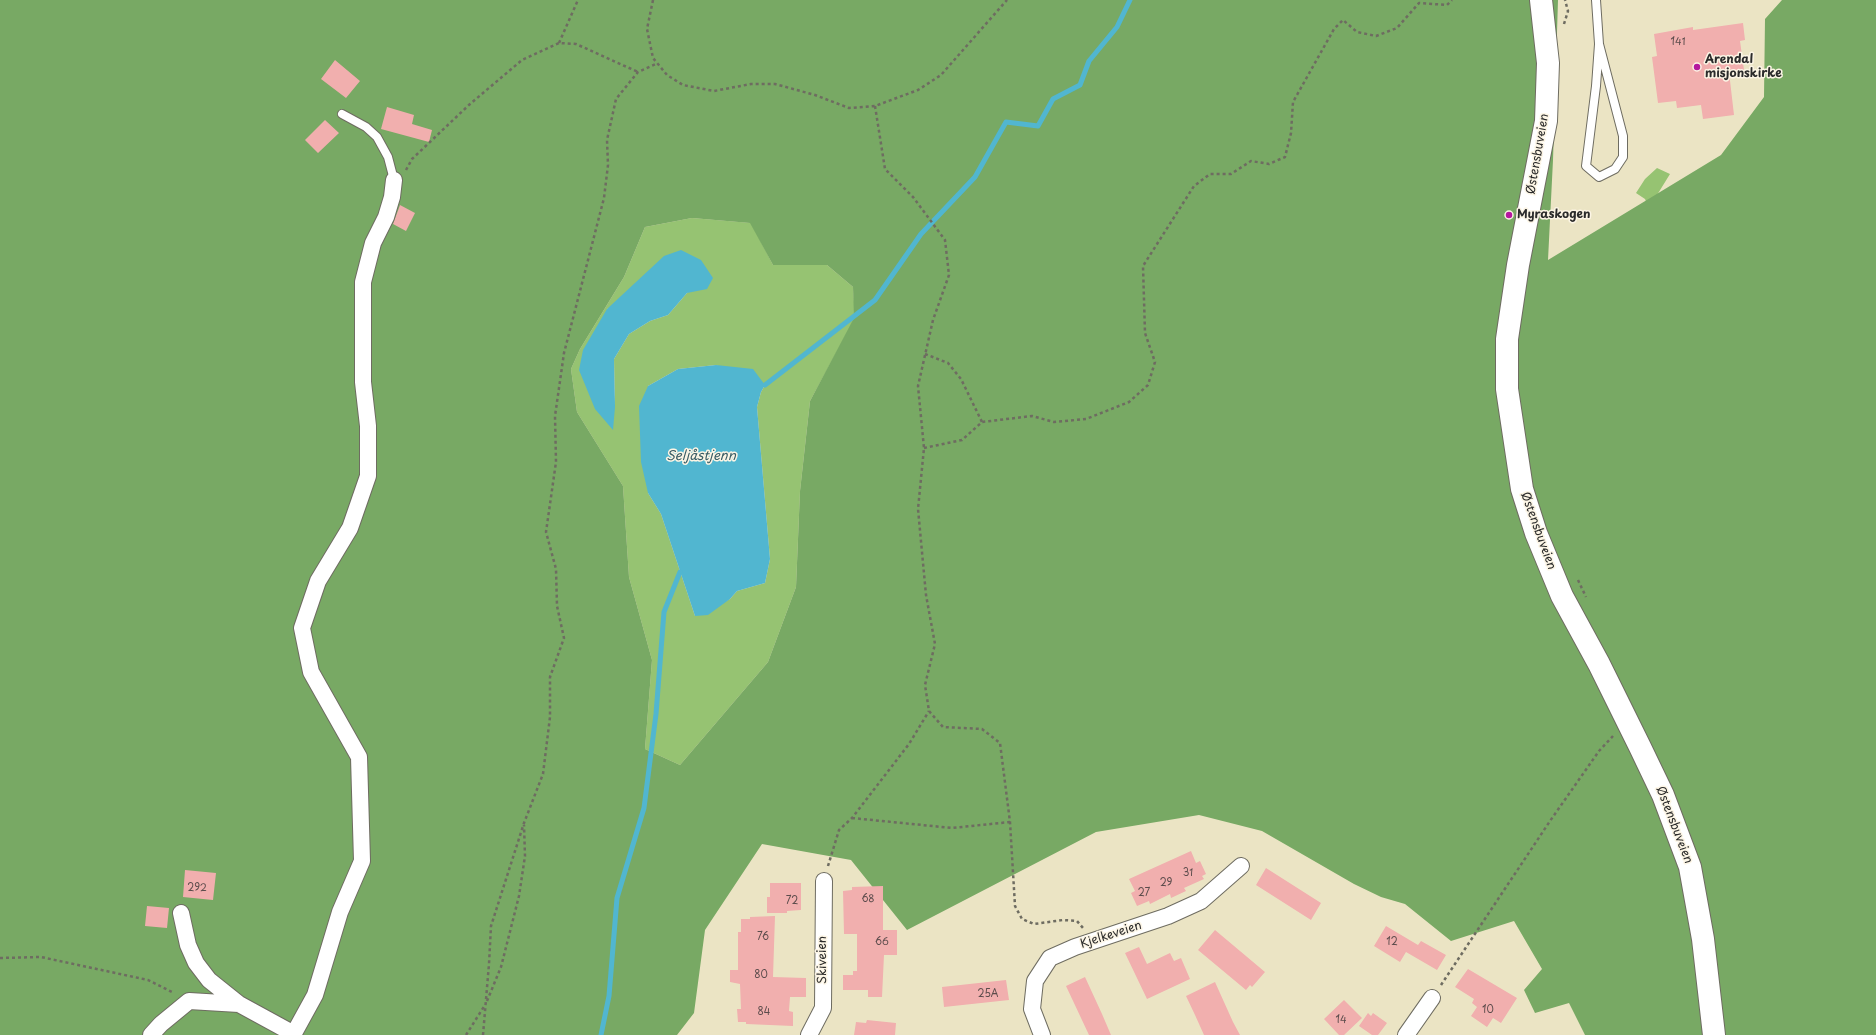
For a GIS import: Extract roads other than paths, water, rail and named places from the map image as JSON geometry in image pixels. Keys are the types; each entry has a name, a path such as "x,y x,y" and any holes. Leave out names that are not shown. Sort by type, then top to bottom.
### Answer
{"main road":[{"name":"Østensbuveien","path":"1541,0 1548,63 1546,121 1518,265 1508,331 1508,396 1522,489 1536,533 1562,596 1628,722 1663,795 1690,867 1703,940 1714,1035"}],"street":[{"path":"181,913 188,945 196,963 209,980 239,1004 294,1034 314,995 340,912 362,861 359,757 311,672 302,628 318,581 350,528 368,476 368,426 363,382 363,282 373,243 386,218 392,197 394,180"},
{"name":"Kjelkeveien","path":"1042,1035 1032,1009 1035,981 1050,958 1089,942 1168,916 1201,901 1241,866"},
{"name":"Skiveien","path":"809,1035 823,1008 824,881"},
{"path":"1406,1035 1432,998"},
{"path":"151,1035 161,1024 189,1001 239,1004"}],"lane":[{"path":"1596,0 1599,44 1596,86 1586,166 1599,177 1615,169 1623,157 1623,136 1599,44"},
{"path":"342,114 366,127 377,137 388,157 394,180"}],"water":[{"path":"681,250 701,260 713,278 707,289 687,293 668,315 650,321 629,334 614,359 615,407 613,430 595,409 579,370 583,350 607,309 664,256"},
{"name":"Seljåstjenn","path":"716,365 753,369 765,385 761,392 757,407 770,559 765,583 737,591 730,599 708,615 695,616 661,514 648,493 641,462 639,406 648,386 678,369"}],"waterway":[{"path":"765,385 875,300 921,234 975,177 1006,122 1038,126 1053,99 1080,85 1089,61 1117,27 1130,0"},
{"path":"601,1035 609,996 617,898 644,808 656,714 664,612 680,572"}],"place":[{"name":"Arendal misjonskirke","path":"1697,67"},
{"name":"Myraskogen","path":"1509,215"}]}
